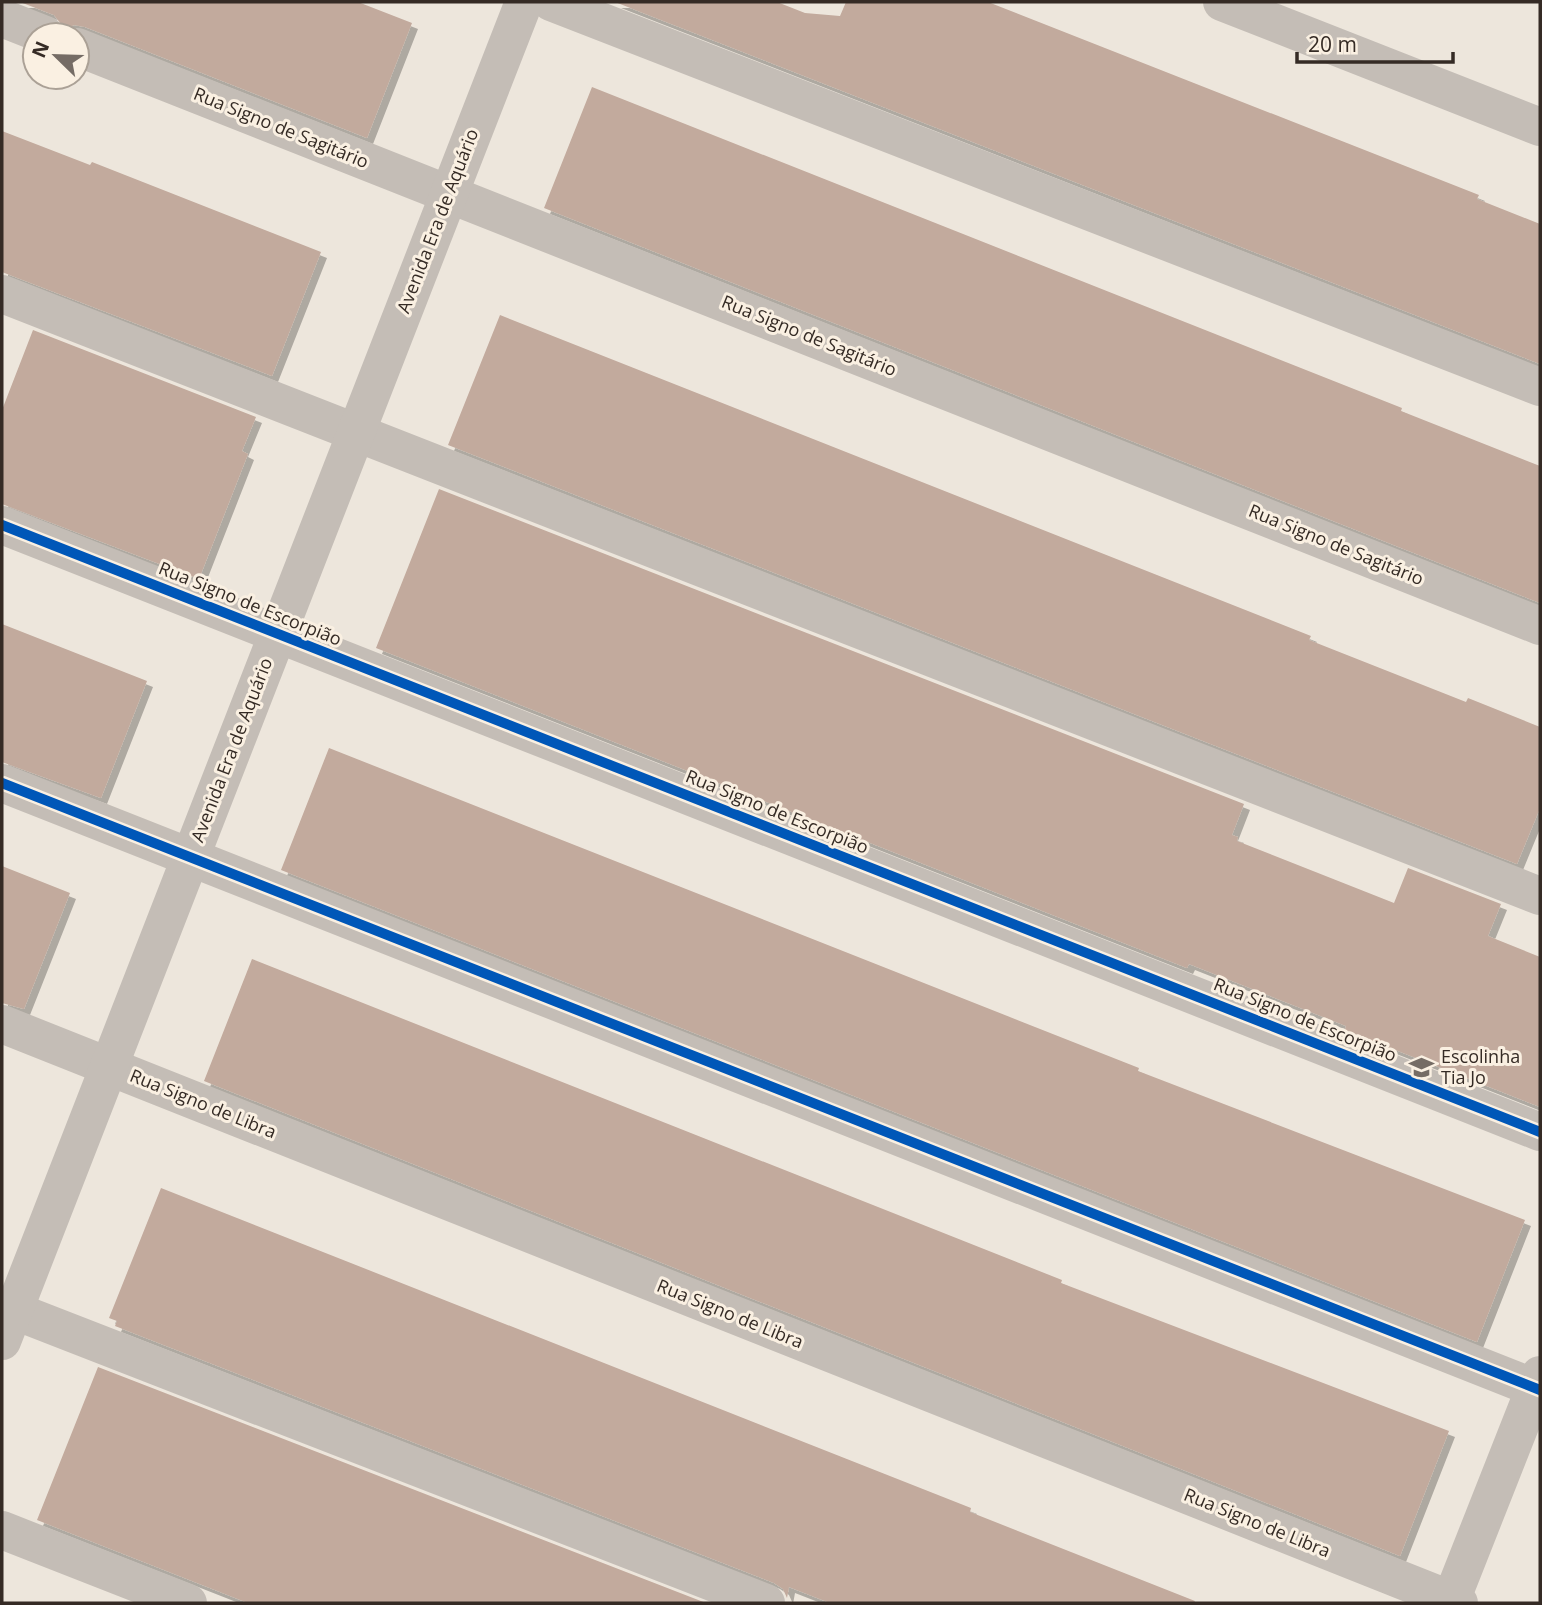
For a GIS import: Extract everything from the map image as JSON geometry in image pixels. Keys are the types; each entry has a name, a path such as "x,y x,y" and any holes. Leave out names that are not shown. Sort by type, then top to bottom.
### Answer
{"street":[{"name":"Avenida Era de Aquário","path":"6,1319 109,1067 524,2"},
{"path":"551,2 1540,387"},
{"path":"1222,2 1540,127"},
{"path":"2,18 21,25"},
{"name":"Rua Signo de Sagitário","path":"91,53 1540,626"},
{"path":"2,294 1540,896"},
{"name":"Rua Signo de Escorpião","path":"2,525 1540,1132"},
{"path":"2,783 1539,1384 1454,1602"},
{"name":"Rua Signo de Libra","path":"2,1024 1454,1602"},
{"path":"6,1319 765,1603"},
{"path":"2,1530 188,1603"}],"building":[{"path":"20,2 358,2 412,23 367,138 91,29 91,21 59,21 54,15"},
{"path":"615,2 777,2 805,13 840,16 846,2 988,2 1479,195 1477,199 1540,224 1540,364"},
{"path":"592,87 1402,408 1401,411 1540,466 1540,603 544,208"},
{"path":"2,131 90,165 92,162 321,252 272,376 2,272"},
{"path":"500,315 1311,636 1309,640 1466,702 1468,698 1540,727 1540,808 1517,864 448,445"},
{"path":"33,330 256,417 242,451 248,454 199,579 2,504 2,410"},
{"path":"439,489 1244,804 1232,835 1238,837 1237,841 1394,903 1408,868 1501,904 1488,936 1540,957 1540,1107 1345,1030 1346,1026 1189,964 1187,968 376,648"},
{"path":"2,624 147,681 101,798 2,762"},
{"path":"329,748 1139,1068 1138,1071 1525,1220 1477,1342 281,870"},
{"path":"2,866 70,893 24,1009 2,1003"},
{"path":"252,959 1062,1280 1061,1283 1449,1431 1400,1556 204,1081"},
{"path":"161,1188 971,1508 970,1512 1195,1601 830,1603 789,1587 787,1598 783,1589 774,1583 115,1326 117,1321 109,1318"},
{"path":"98,1367 706,1603 248,1603 37,1520"}],"cycle path":[{"path":"2,525 1540,1132"},
{"path":"2,783 1540,1390"}],"place":[{"name":"Escolinha Tia Jo","path":"1421,1067"}]}
